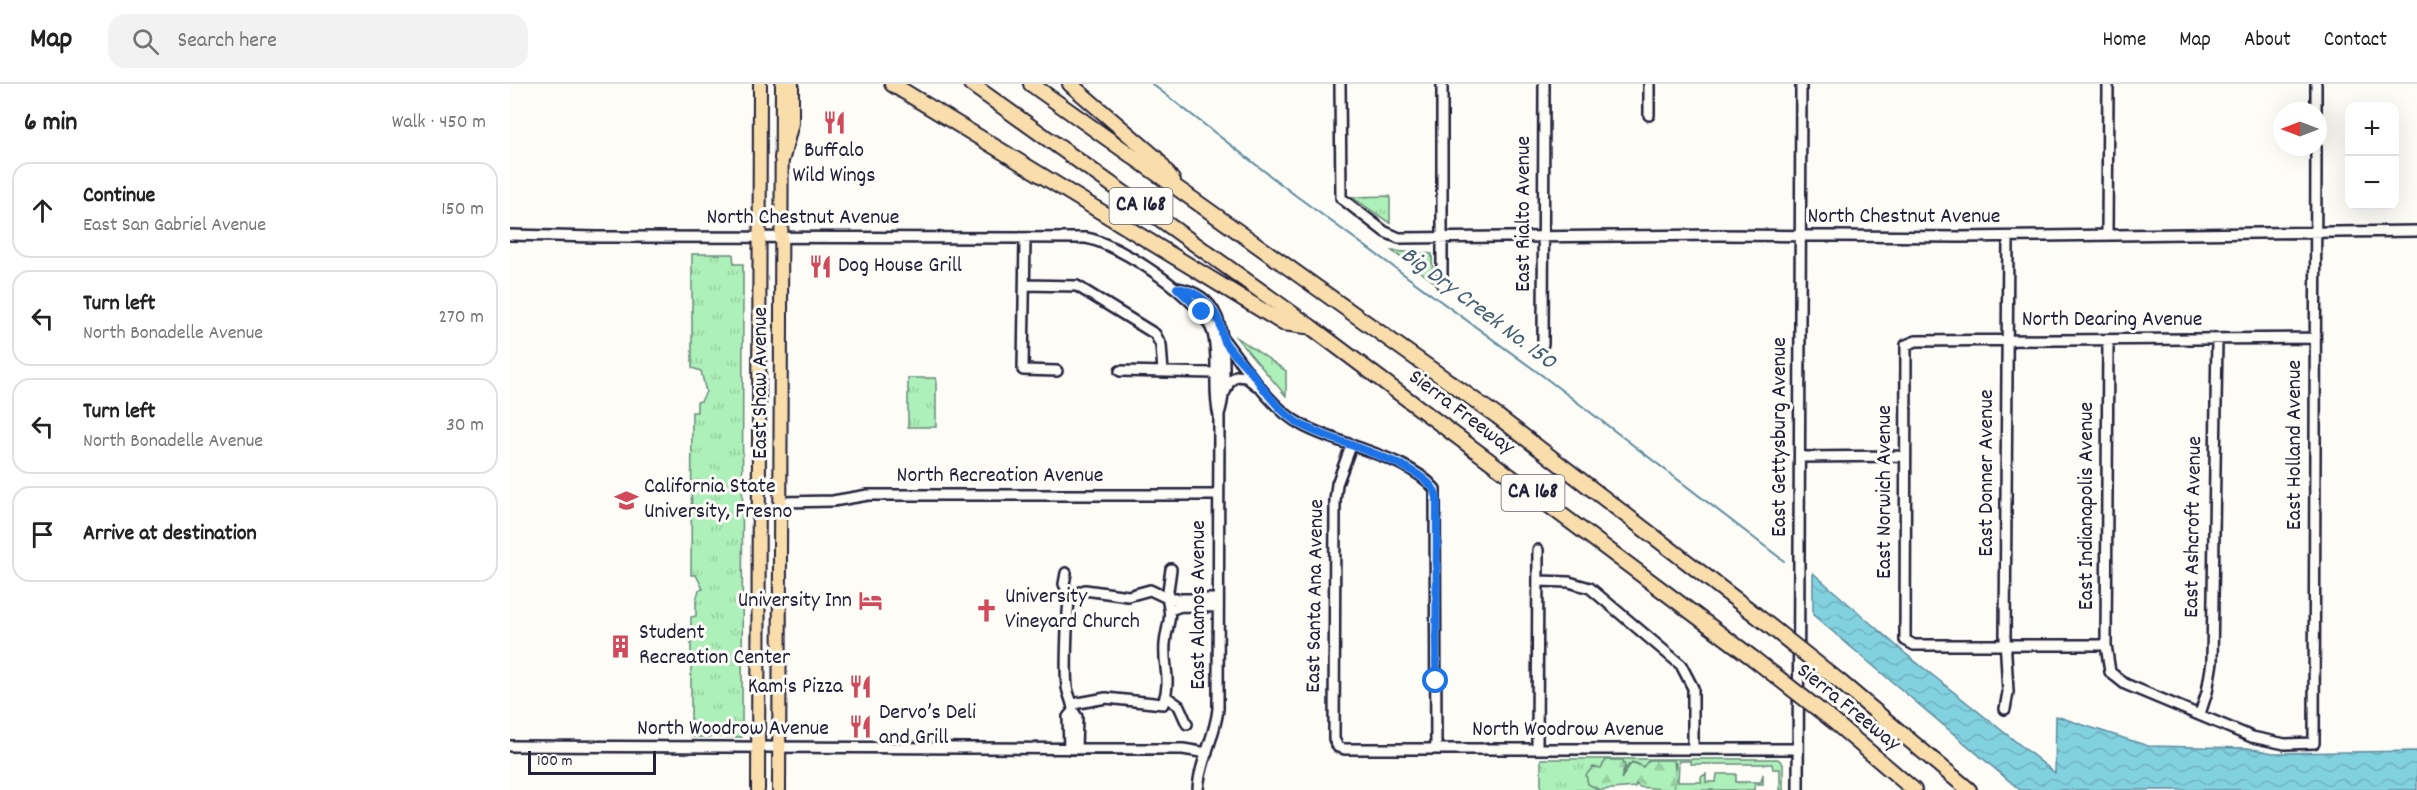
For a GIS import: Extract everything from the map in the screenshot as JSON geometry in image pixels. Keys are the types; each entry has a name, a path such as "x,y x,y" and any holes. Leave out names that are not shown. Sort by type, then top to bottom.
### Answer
{"highway":[{"path":"782,158 791,123 791,84"},
{"path":"892,84 1283,323 1311,327"},
{"name":"Sierra Freeway","path":"971,84 1311,327 1755,659 1832,720 1914,790"},
{"name":"Sierra Freeway","path":"1031,84 1497,416 1756,615 1969,790"},
{"path":"1070,84 1156,158 1180,190"}],"main road":[{"name":"East Shaw Avenue","path":"758,790 760,84"},
{"name":"East Shaw Avenue","path":"779,790 782,84"}],"street":[{"name":"North Chestnut Avenue","path":"1340,84 1340,193 1344,202 1392,236 2008,237 2417,231"},
{"path":"1442,84 1442,284"},
{"name":"East Rialto Avenue","path":"1543,344 1544,84"},
{"path":"1649,84 1649,115"},
{"name":"East Gettysburg Avenue","path":"1798,790 1801,84"},
{"path":"2107,234 2108,84"},
{"path":"2316,84 2316,102"},
{"name":"East Holland Avenue","path":"2199,714 2269,742 2314,743 2316,156"},
{"name":"North Chestnut Avenue","path":"510,235 1086,238 1095,240 1177,288"},
{"name":"East Donner Avenue","path":"2005,709 2008,692 2008,237"},
{"path":"1025,238 1023,370 1057,371"},
{"path":"1025,285 1077,286 1145,328 1159,337 1162,372"},
{"path":"1177,288 1192,290 1208,304 1218,320 1224,340 1223,400"},
{"path":"1177,288 1202,312 1210,324 1215,346 1215,402 1219,416"},
{"name":"North Dearing Avenue","path":"1909,342 2315,338"},
{"name":"East Ashcroft Avenue","path":"2199,714 2207,692 2212,662 2217,339"},
{"path":"1224,340 1261,387 1296,422 1351,446 1396,461 1429,483 1435,490 1436,749"},
{"name":"East Indianapolis Avenue","path":"2108,340 2106,645 2110,672 2125,684 2199,714"},
{"name":"East Norwich Avenue","path":"1909,342 1905,349 1904,634 1907,642 1914,645 2007,645"},
{"path":"1120,371 1215,373"},
{"path":"1219,416 1228,384 1236,375 1246,377 1261,387"},
{"name":"East Alamos Avenue","path":"1198,790 1200,773 1214,734 1218,709 1219,416"},
{"name":"East Santa Ana Avenue","path":"1338,747 1335,738 1335,501 1337,484 1351,446"},
{"path":"1800,457 1905,456"},
{"name":"North Recreation Avenue","path":"782,502 833,501 868,495 1218,495"},
{"path":"1537,749 1538,550"},
{"path":"1073,707 1123,698 1150,705 1162,704 1169,687 1165,643 1172,617 1167,598 1171,569"},
{"path":"1066,573 1064,584 1071,596"},
{"path":"1538,581 1569,582 1590,588 1681,665 1693,688 1693,749"},
{"path":"1072,749 1068,717 1073,707 1067,688 1069,629 1066,610 1071,596 1085,590 1128,596 1150,590 1167,598 1218,603"},
{"path":"1170,610 1181,606 1218,603"},
{"path":"2007,645 2106,645"},
{"path":"1165,696 1179,706 1187,724"},
{"name":"North Woodrow Avenue","path":"510,746 758,749 1183,749 1207,753"},
{"name":"North Woodrow Avenue","path":"1338,747 1798,749"}],"green space":[{"path":"1390,196 1390,223 1352,197"},
{"path":"1392,251 1432,254 1433,281"},
{"path":"692,254 733,254 734,264 743,264 742,737 691,737 691,617 696,616 696,600 699,590 703,589 696,575 691,575 692,412 697,412 697,402 701,401 706,392 701,371 692,368"},
{"path":"1235,336 1286,371 1286,396"},
{"path":"908,378 936,378 936,427 908,427"},
{"path":"1541,759 1778,759 1783,764 1783,790 1780,790 1780,769 1773,769 1772,764 1691,764 1690,761 1679,761 1678,782 1701,782 1701,777 1706,774 1706,782 1716,782 1717,774 1736,774 1736,782 1761,782 1763,774 1763,784 1755,784 1754,790 1673,790 1676,763 1659,762 1643,767 1636,763 1629,764 1620,779 1625,767 1623,761 1606,760 1597,787 1600,790 1541,790"},
{"path":"1606,760 1623,760 1625,766 1621,779 1632,762 1643,767 1649,760 1674,760 1676,781 1673,790 1639,787 1636,784 1635,787 1600,790 1588,784 1586,775 1593,767 1601,768"}],"water":[{"path":"1813,573 1906,654 2055,773 2056,716 2148,746 2248,748 2273,753 2417,751 2417,790 2020,790 1813,615"}],"waterway":[{"name":"Big Dry Creek No. 150","path":"1152,84 1295,195 1543,376 1784,561"}],"place":[{"name":"Buffalo Wild Wings","path":"834,122"},
{"name":"Dog House Grill","path":"820,266"},
{"name":"California State University, Fresno","path":"626,500"},
{"name":"University Inn","path":"870,601"},
{"name":"University Vineyard Church","path":"987,610"},
{"name":"Student Recreation Center","path":"621,646"},
{"name":"Kam's Pizza","path":"861,687"},
{"name":"Dervo’s Deli and Grill","path":"861,726"}],"route":[{"path":"1202,312 1177,288 1192,290 1208,304 1218,320 1224,340 1278,407 1296,422 1351,446 1395,460 1434,487 1437,498 1436,681"}]}
